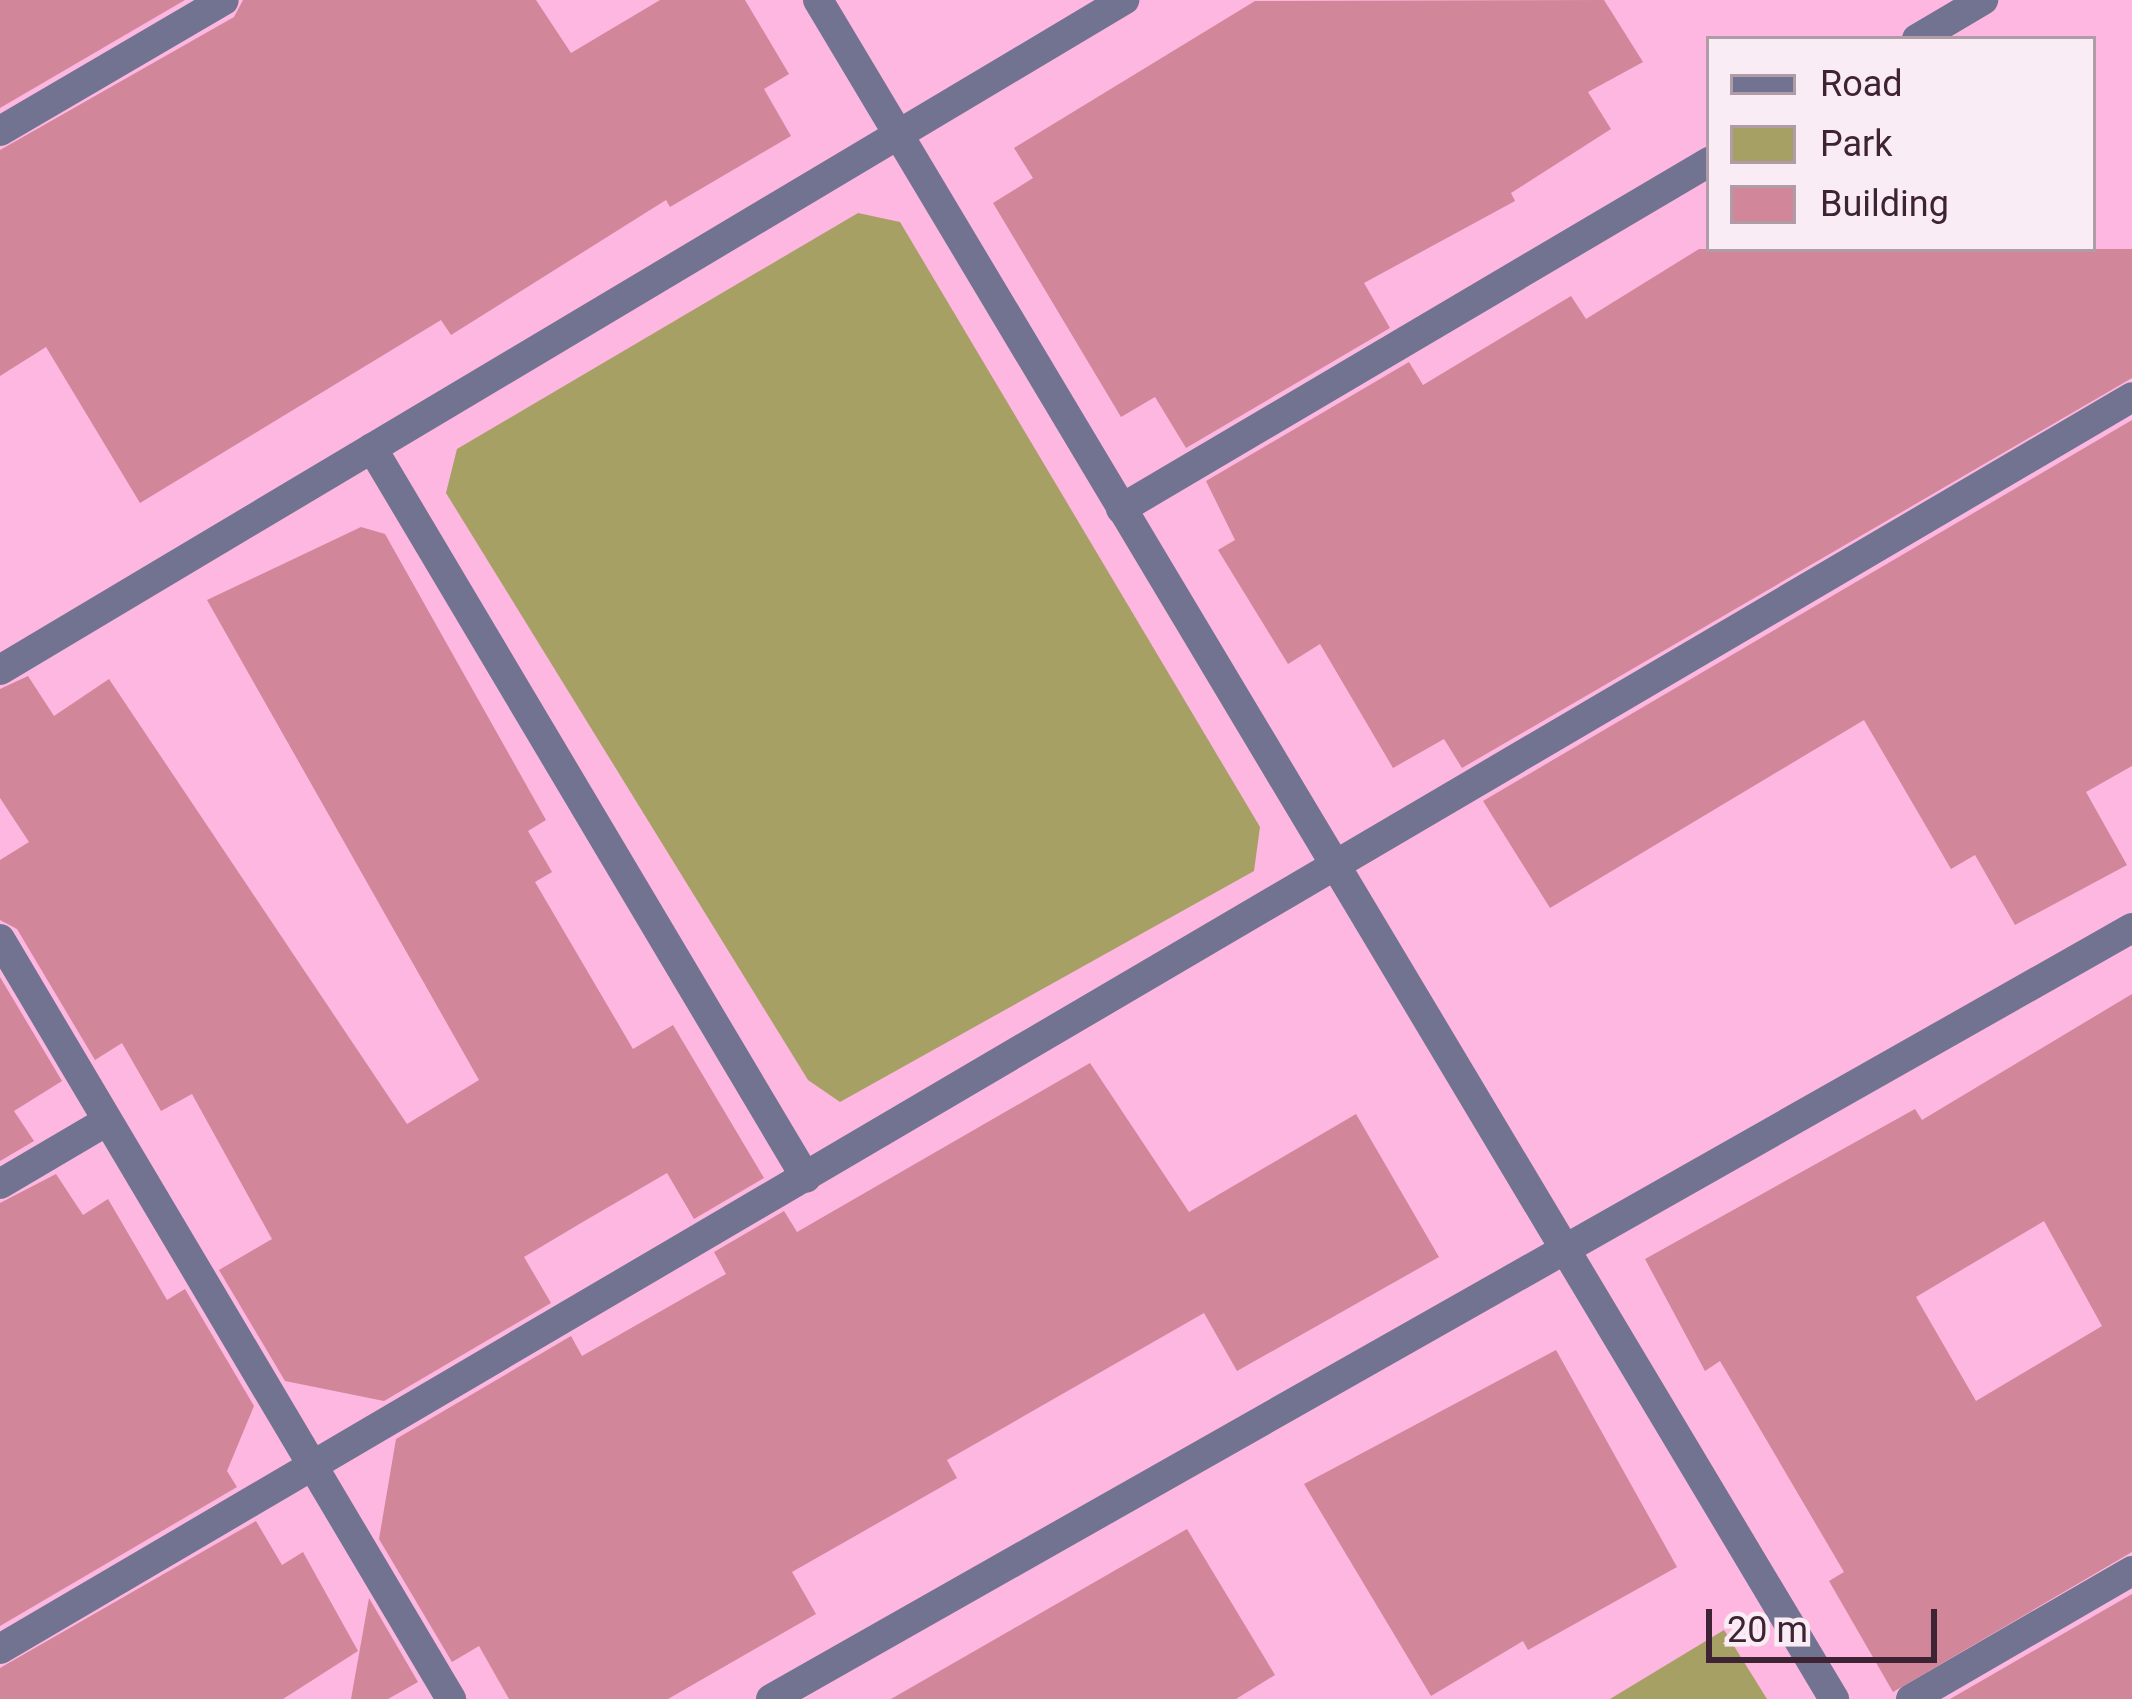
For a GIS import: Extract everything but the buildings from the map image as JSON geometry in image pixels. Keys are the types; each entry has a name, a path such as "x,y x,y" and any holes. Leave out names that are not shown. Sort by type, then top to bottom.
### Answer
{"street":[{"path":"0,131 224,0"},
{"path":"818,0 1333,869 1834,1699"},
{"path":"0,670 1124,0"},
{"path":"1922,36 1983,0"},
{"path":"1121,508 1706,164"},
{"path":"0,1649 2132,397"},
{"path":"372,448 806,1178"},
{"path":"771,1699 2132,928"},
{"path":"0,939 451,1699"},
{"path":"0,1184 107,1120"},
{"path":"1912,1699 2132,1571"}],"green space":[{"path":"858,213 900,222 1260,827 1254,871 840,1102 808,1080 446,493 457,449"},
{"path":"1724,1630 1767,1699 1610,1699"}]}
